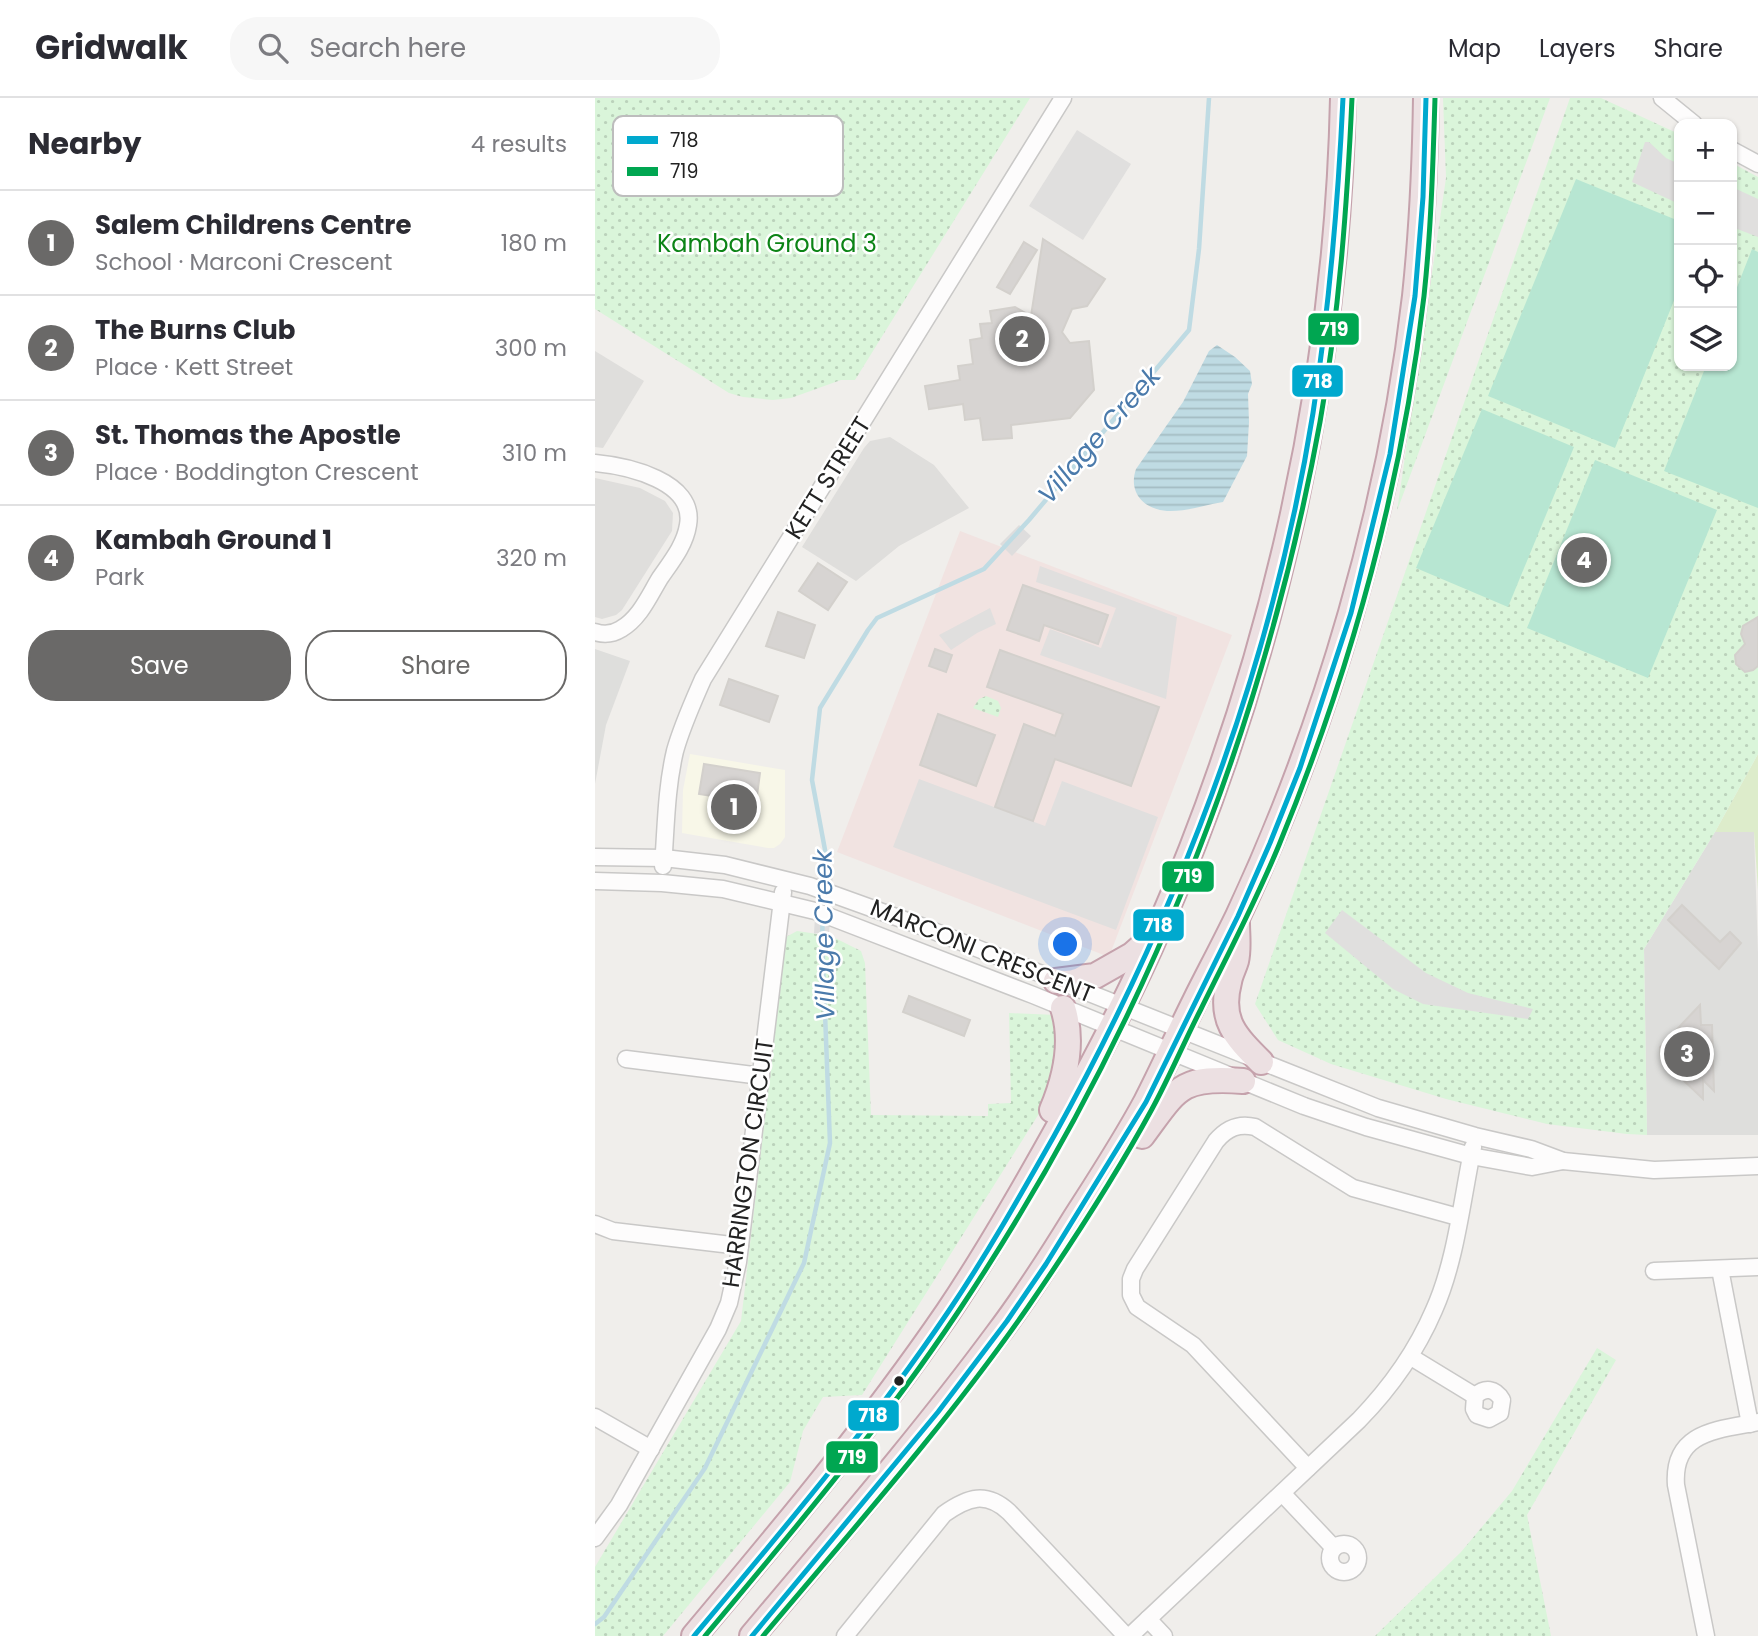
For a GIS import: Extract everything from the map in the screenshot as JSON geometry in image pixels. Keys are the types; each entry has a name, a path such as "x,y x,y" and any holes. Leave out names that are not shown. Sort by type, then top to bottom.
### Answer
{"highway":[{"path":"694,1636 814,1492 898,1384 951,1307 1043,1156 1157,933 1215,785 1246,689 1275,586 1300,478 1332,287 1342,169 1343,98"},
{"path":"752,1636 943,1406 995,1337 1112,1160 1145,1104 1237,919 1298,772 1351,609 1382,487 1415,296 1425,177 1426,98"},
{"path":"1237,919 1237,959 1229,980 1224,1003 1225,1013 1237,1036 1261,1062"},
{"path":"1056,981 1095,976 1132,955 1157,933"},
{"path":"1043,1156 1051,1112 1064,1082 1067,1052 1063,1008"},
{"path":"1112,1160 1141,1137 1172,1095 1187,1085 1203,1081 1243,1081"}],"street":[{"name":"KETT STREET","path":"662,883 669,787 676,750 687,714 703,679 1063,98"},
{"path":"1662,98 1688,119"},
{"path":"1737,153 1758,164"},
{"path":"595,463 636,471 675,490 687,506 689,520 683,542 633,621 615,632 595,632"},
{"name":"MARCONI CRESCENT","path":"595,857 664,858 725,865 824,891 1378,1108 1531,1149 1563,1161"},
{"name":"HARRINGTON CIRCUIT","path":"595,1538 651,1449 718,1329 729,1303 740,1246 785,879"},
{"name":"MARCONI CRESCENT","path":"595,881 662,883 723,889 782,902 823,914 1170,1053 1366,1127 1471,1156 1532,1167 1563,1161"},
{"path":"627,1059 761,1076"},
{"path":"1308,1468 1193,1345 1137,1307 1131,1295 1135,1269 1216,1140 1232,1127 1255,1127 1353,1188 1458,1217"},
{"path":"845,1636 944,1514 964,1502 986,1498 999,1503 1009,1512 1128,1636 1382,1397 1411,1357 1441,1293 1475,1136"},
{"path":"1563,1161 1654,1170 1758,1166"},
{"path":"595,1224 613,1231 740,1246"},
{"path":"1654,1271 1758,1267"},
{"path":"1706,1636 1675,1472 1685,1447 1695,1438 1707,1432 1754,1423 1720,1269"},
{"path":"1411,1357 1475,1396"},
{"path":"595,1417 651,1449"},
{"path":"1282,1493 1334,1548"},
{"path":"1148,1619 1164,1636"}],"shaded area":[{"path":"1077,130 1131,164 1083,240 1029,206"},
{"path":"1645,142 1649,142 1674,162 1674,202 1632,182"},
{"path":"1737,189 1758,199 1758,237 1737,229"},
{"path":"595,351 644,381 603,448 595,447"},
{"path":"890,437 934,465 969,508 899,546 856,581 802,547 864,448 870,441"},
{"path":"595,478 640,488 665,501 673,513 672,531 622,610 602,619 595,617"},
{"path":"960,531 1232,635 1109,957 837,852"},
{"path":"1040,566 1177,617 1166,699 1040,655 1050,629 1101,648 1116,608 1036,582"},
{"path":"990,608 996,624 951,650 939,635"},
{"path":"595,649 630,661 606,725 595,784"},
{"path":"690,754 785,770 785,837 780,844 768,848 682,833 683,790"},
{"path":"919,779 1045,826 1062,781 1158,817 1116,930 893,847"},
{"path":"1715,832 1754,832 1758,953 1758,1135 1647,1135 1644,949"},
{"path":"1342,910 1426,973 1468,993 1533,1009 1528,1019 1423,1004 1393,989 1325,933"}],"green space":[{"name":"Kambah Ground 3","path":"595,98 1030,98 855,380 841,380 791,398 773,400 743,397 729,393 595,309"},
{"path":"1443,98 1550,98 1397,511 1446,178"},
{"path":"1570,98 1601,98 1674,132 1674,371 1737,371 1737,166 1758,177 1758,754 1715,832 1644,949 1647,1135 1547,1124 1446,1099 1331,1064 1278,1040 1255,1004"},
{"path":"1576,179 1674,219 1674,300 1615,448 1488,396"},
{"path":"1752,249 1758,252 1758,508 1664,471 1704,371 1737,371 1737,287"},
{"path":"1482,409 1574,447 1508,607 1416,568"},
{"path":"1595,460 1717,510 1648,678 1527,628"},
{"path":"986,696 998,701 1001,708 998,717 973,708 979,699"},
{"path":"1758,754 1758,890 1754,832 1715,832"},
{"path":"797,931 831,936 861,951 865,963 871,1115 988,1116 988,1104 1011,1103 1009,1013 1056,1015 1062,1027 1052,1093 862,1395 823,1397 803,1431 790,1482 663,1636 595,1636 595,1567 741,1321 786,937"},
{"path":"1597,1348 1616,1360 1527,1515 1551,1636 1375,1636 1461,1552 1512,1491"}],"water":[{"path":"1217,345 1250,371 1252,384 1248,394 1247,456 1223,502 1174,511 1158,510 1139,498 1134,485 1136,469 1183,402 1209,351"}],"pier":[{"path":"1019,525 1031,536 1012,556 1000,544"},
{"path":"818,871 833,872 829,934 814,933"}],"building":[{"path":"1043,239 1105,279 1087,306 1072,309 1062,332 1070,343 1089,341 1094,390 1070,418 1011,425 1012,438 983,440 980,418 965,420 963,404 929,409 925,386 960,380 958,366 973,364 970,340 982,338 980,324 992,323 990,311 1015,307 1031,316"},
{"path":"1024,242 1037,250 1010,294 997,287"},
{"path":"818,563 847,582 828,610 799,591"},
{"path":"1023,585 1108,615 1098,644 1044,625 1039,641 1007,630"},
{"path":"778,612 815,625 804,658 766,646"},
{"path":"1758,617 1758,666 1745,672 1736,664 1735,655 1745,644 1741,634 1743,626"},
{"path":"935,649 952,655 946,672 929,666"},
{"path":"1000,650 1159,707 1131,786 1055,759 1033,821 995,807 1024,724 1055,736 1063,714 987,687"},
{"path":"729,679 778,696 769,722 720,705"},
{"path":"938,714 995,735 976,786 920,765"},
{"path":"704,764 760,773 756,803 699,794"},
{"path":"1682,905 1720,942 1730,932 1741,943 1719,969 1668,920"},
{"path":"909,996 970,1020 964,1036 903,1012"},
{"path":"1700,1005 1701,1025 1712,1025 1714,1091 1703,1080 1703,1099 1661,1059 1660,1047"}],"waterway":[{"name":"Village Creek","path":"826,886 828,866 812,780 820,708 868,630 877,618 984,569 1029,520 1189,330 1199,249 1209,98"},
{"name":"Village Creek","path":"595,1624 604,1617 705,1468 804,1263 830,1143 823,919"}],"transit line":[{"name":"718","path":"694,1636 857,1437 962,1291 1054,1136 1099,1051 1180,876 1246,695 1273,602 1295,508 1324,335 1336,217 1343,98"},
{"name":"719","path":"705,1636 868,1437 958,1312 1023,1210 1082,1104 1136,996 1185,885 1227,772 1264,657 1295,541 1320,422 1332,342 1345,220 1352,98"},
{"name":"718","path":"752,1636 938,1412 1046,1264 1146,1102 1238,916 1270,843 1300,768 1351,613 1390,454 1415,296 1423,197 1426,98"},
{"name":"719","path":"763,1636 966,1392 1061,1259 1152,1109 1270,866 1329,712 1351,644 1387,507 1402,437 1424,296 1435,98"}],"place":[{"name":"The Burns Club","path":"1022,339"},
{"name":"Kambah Ground 1","path":"1584,560"},
{"name":"Salem Childrens Centre","path":"734,807"},
{"name":"St. Thomas the Apostle","path":"1687,1054"}]}
